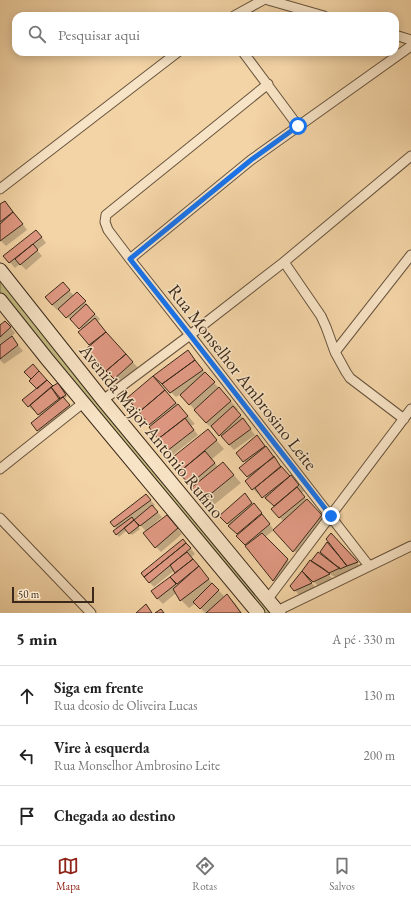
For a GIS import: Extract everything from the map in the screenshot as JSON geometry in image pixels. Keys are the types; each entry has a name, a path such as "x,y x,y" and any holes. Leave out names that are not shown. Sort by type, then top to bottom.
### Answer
{"main road":[{"name":"Avenida Major Antonio Rufino","path":"0,270 103,400 278,612"},
{"name":"Avenida Major Antonio Rufino","path":"0,300 47,360 258,613"},
{"path":"150,483 163,473"}],"street":[{"path":"241,12 263,0"},
{"path":"268,0 310,12"},
{"path":"399,36 411,40"},
{"path":"399,54 411,46"},
{"path":"0,189 173,56"},
{"path":"247,56 298,126"},
{"path":"130,259 251,160 397,56"},
{"name":"Rua Monselhor Ambrosino Leite","path":"268,84 106,215 105,222 108,230 130,259 369,566"},
{"path":"103,400 284,262 411,156"},
{"path":"335,352 411,255"},
{"path":"284,262 321,316 335,352 350,378 404,419"},
{"path":"0,469 83,403"},
{"path":"267,600 411,409"},
{"path":"0,518 91,613"},
{"path":"278,612 411,546"}],"shaded area":[{"path":"0,276 274,613 256,613 0,296"}],"building":[{"path":"5,201 13,212 0,222 0,204"},
{"path":"13,212 23,224 0,241 0,224"},
{"path":"36,230 42,237 9,263 3,256"},
{"path":"33,244 38,250 20,265 15,259"},
{"path":"63,282 70,290 52,305 45,297"},
{"path":"77,292 86,301 66,318 58,309"},
{"path":"86,304 95,314 79,329 70,319"},
{"path":"95,318 106,332 89,345 78,332"},
{"path":"5,321 11,327 0,337 0,325"},
{"path":"106,332 126,354 106,371 86,349"},
{"path":"12,336 18,345 0,359 0,345"},
{"path":"188,350 195,360 162,384 153,376"},
{"path":"126,354 133,362 114,379 106,371"},
{"path":"195,360 203,370 170,393 162,384"},
{"path":"33,364 39,371 31,379 24,372"},
{"path":"39,371 47,380 37,389 29,381"},
{"path":"205,372 215,382 189,405 180,395"},
{"path":"153,376 165,390 139,412 127,398"},
{"path":"47,380 53,386 28,407 22,400"},
{"path":"58,383 66,395 59,399 51,387"},
{"path":"51,387 60,398 38,415 30,405"},
{"path":"219,387 231,401 206,423 194,410"},
{"path":"165,390 176,403 149,425 139,412"},
{"path":"63,397 70,405 37,431 31,423"},
{"path":"178,404 188,416 158,439 149,427"},
{"path":"233,406 241,415 219,436 211,426"},
{"path":"185,418 194,430 167,451 158,439"},
{"path":"243,418 251,429 229,445 221,436"},
{"path":"208,429 217,440 183,469 173,457"},
{"path":"257,435 265,446 243,462 236,453"},
{"path":"266,446 274,457 247,477 239,468"},
{"path":"205,451 215,463 189,485 179,472"},
{"path":"274,456 281,467 252,490 245,481"},
{"path":"223,462 234,475 202,501 191,488"},
{"path":"281,466 290,476 262,498 255,488"},
{"path":"291,475 299,485 274,506 265,498"},
{"path":"297,487 305,497 279,518 271,509"},
{"path":"245,493 252,503 227,524 219,516"},
{"path":"146,494 151,500 114,527 110,522"},
{"path":"307,499 322,515 293,552 273,530"},
{"path":"254,503 262,513 237,534 228,526"},
{"path":"152,505 158,512 140,526 134,520"},
{"path":"262,514 270,524 245,545 236,536"},
{"path":"167,515 178,528 155,548 143,533"},
{"path":"132,517 134,520 116,535 113,531"},
{"path":"134,520 139,526 129,534 124,528"},
{"path":"262,533 288,559 273,581 245,546"},
{"path":"331,533 358,562 347,566 326,539"},
{"path":"183,539 186,543 144,577 141,573"},
{"path":"327,542 347,566 340,569 320,552"},
{"path":"186,543 191,548 149,583 144,577"},
{"path":"187,552 193,559 175,573 170,565"},
{"path":"318,552 340,568 329,573 311,561"},
{"path":"193,559 199,566 177,584 170,577"},
{"path":"310,560 330,574 313,582 302,571"},
{"path":"199,566 209,579 180,601 173,589"},
{"path":"302,571 312,583 294,591 290,586"},
{"path":"170,577 176,584 157,599 151,591"},
{"path":"212,583 219,590 200,609 193,602"},
{"path":"227,594 241,613 206,613"},
{"path":"146,604 152,613 136,613"},
{"path":"161,609 164,613 155,613"}],"route":[{"path":"298,126 251,160 130,259 331,516"}]}
